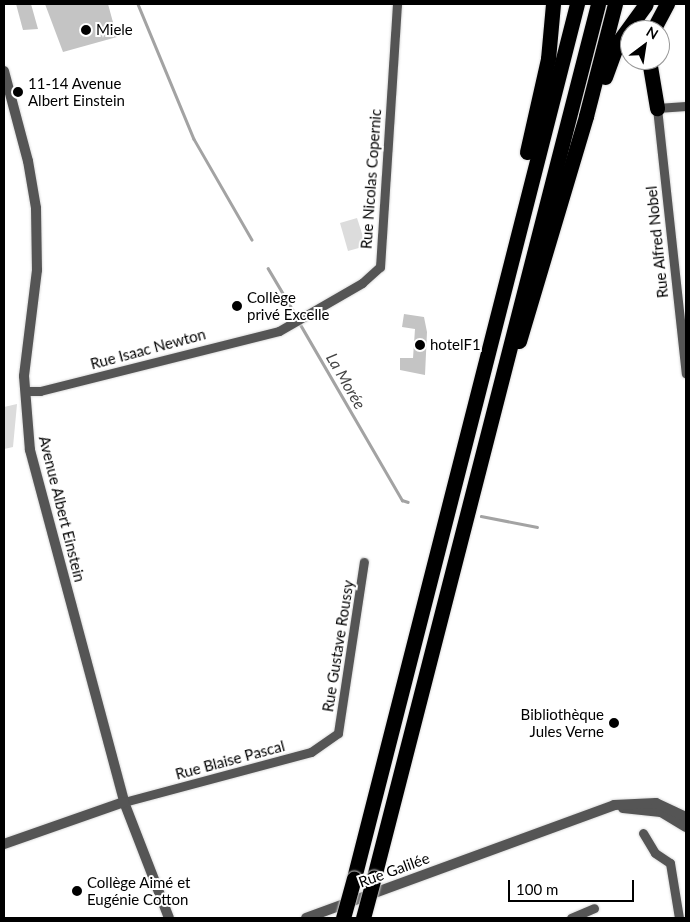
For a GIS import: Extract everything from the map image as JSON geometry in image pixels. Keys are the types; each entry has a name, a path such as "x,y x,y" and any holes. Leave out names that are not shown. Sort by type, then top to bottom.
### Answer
{"highway":[{"path":"508,267 503,251 548,59 553,4"},
{"path":"343,918 508,267 577,4"},
{"path":"363,918 598,4"},
{"path":"508,354 524,335 586,116 615,4"},
{"path":"586,116 599,99 617,44 646,4"},
{"path":"658,20 667,4"},
{"path":"651,70 657,108"}],"street":[{"name":"Rue Nicolas Copernic","path":"279,331 362,283 380,267 397,4"},
{"name":"Avenue Albert Einstein","path":"4,71 36,208 38,260 24,391 30,450 124,802 170,918"},
{"path":"657,108 686,106"},
{"name":"Rue Alfred Nobel","path":"657,108 686,373"},
{"name":"Rue Isaac Newton","path":"24,391 40,391 279,331"},
{"name":"Rue Gustave Roussy","path":"338,733 364,562"},
{"name":"Rue Blaise Pascal","path":"124,802 311,752 338,733"},
{"path":"4,844 124,802"},
{"path":"605,808 644,802 664,805 686,817"},
{"path":"605,808 661,812 686,826"},
{"name":"Rue Galilée","path":"306,918 492,852 605,808"},
{"path":"643,833 655,853 670,863 679,918"},
{"path":"574,918 594,908"}],"shaded area":[{"path":"357,218 366,246 348,251 340,223"},
{"path":"17,404 13,447 4,449 4,407"}],"building":[{"path":"16,4 31,4 38,29 23,30"},
{"name":"Miele","path":"45,4 108,4 117,37 63,52"},
{"name":"hotelF1","path":"404,314 424,317 427,332 425,375 400,370 400,358 413,358 415,329 402,327"}],"waterway":[{"name":"La Morée","path":"138,4 194,139 252,240"},
{"name":"La Morée","path":"268,268 297,317"},
{"name":"La Morée","path":"299,322 402,500 408,502"},
{"name":"La Morée","path":"481,516 537,527"}],"place":[{"name":"Miele","path":"86,30"},
{"name":"11-14 Avenue Albert Einstein","path":"18,92"},
{"name":"Collège privé Excelle","path":"237,306"},
{"name":"hotelF1","path":"420,345"},
{"name":"Bibliothèque Jules Verne","path":"614,723"},
{"name":"Collège Aimé et Eugénie Cotton","path":"77,891"}]}
